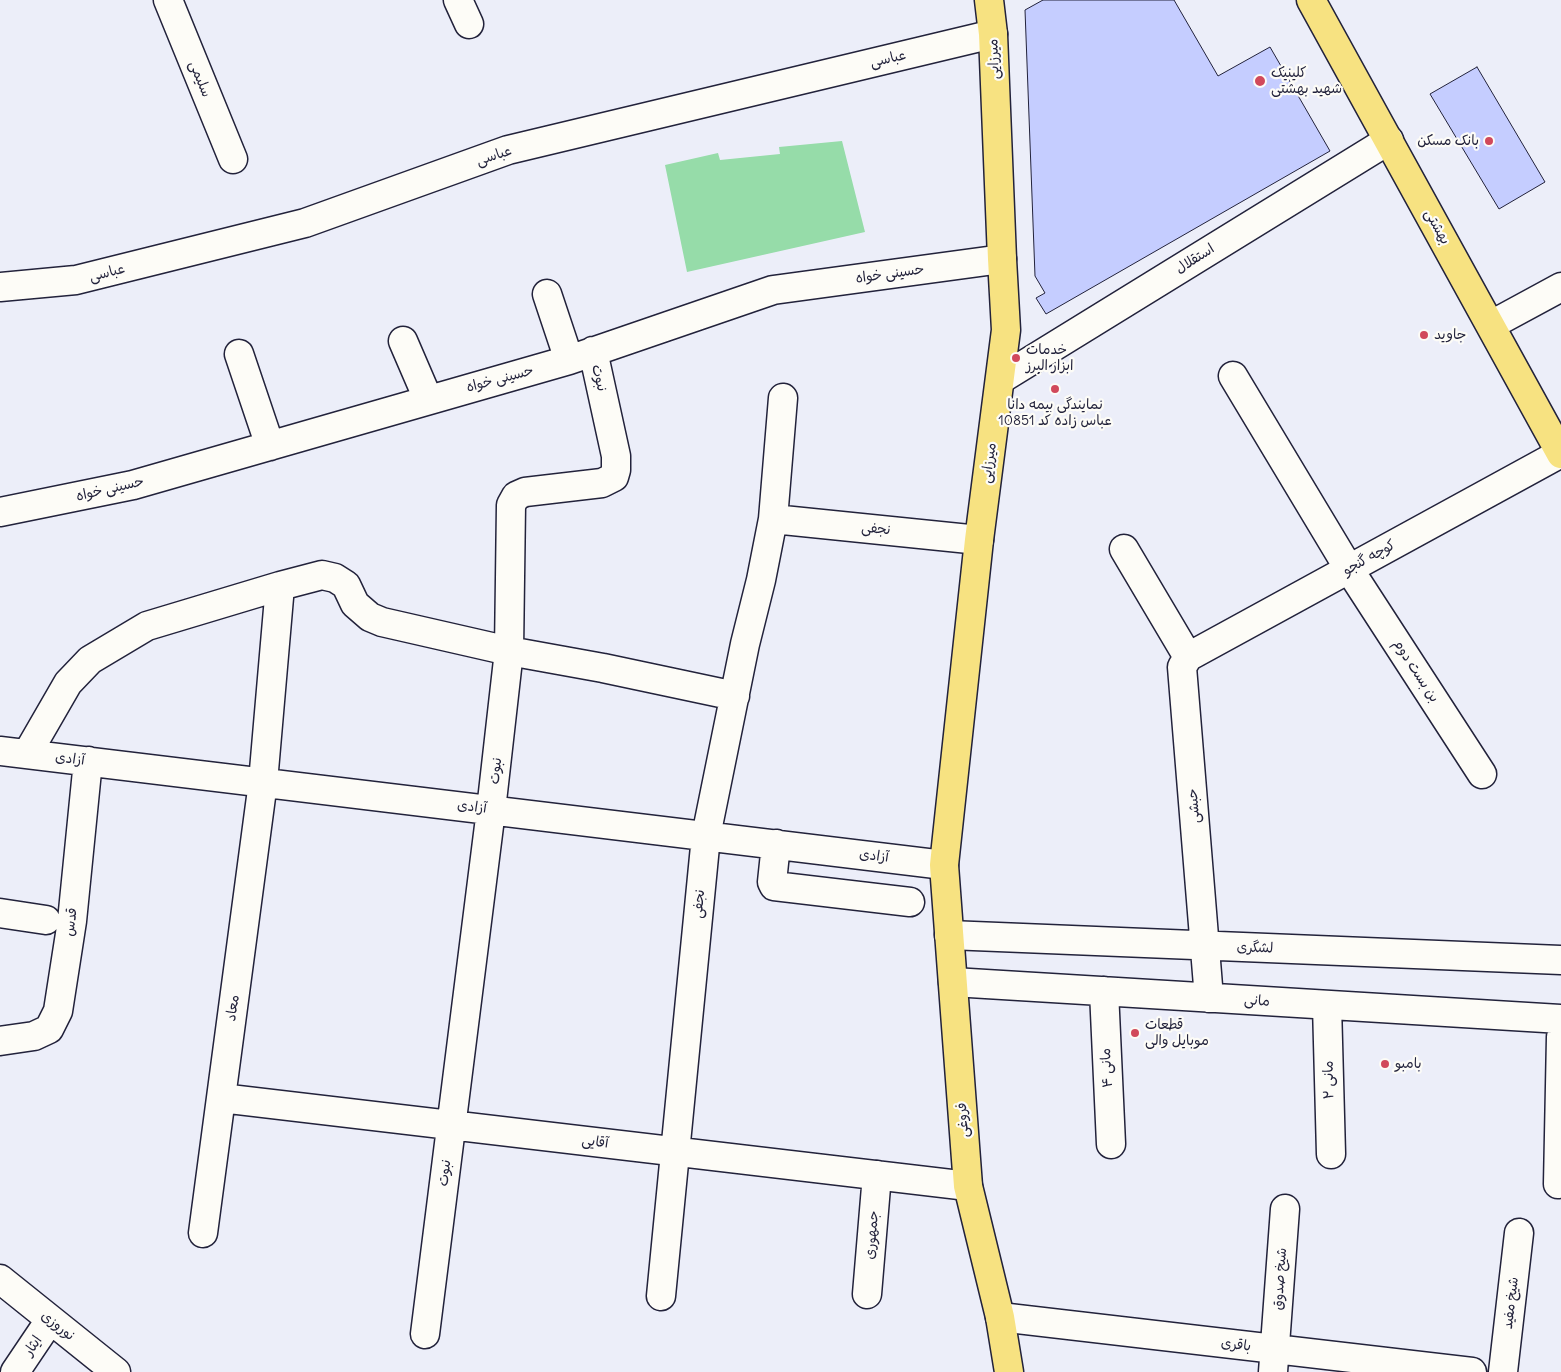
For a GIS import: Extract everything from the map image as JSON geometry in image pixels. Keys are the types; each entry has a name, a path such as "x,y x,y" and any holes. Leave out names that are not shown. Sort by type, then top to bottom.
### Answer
{"main road":[{"name":"میرزایی","path":"944,865 979,540 1006,330 993,34 989,0"},
{"name":"بهشتی","path":"1311,0 1561,454"},
{"name":"فروغی","path":"944,865 968,1186 1000,1317 1009,1372"}],"street":[{"name":"سلیمی","path":"168,0 233,158"},
{"path":"458,0 470,24"},
{"name":"عباسی","path":"0,287 76,280 286,228 305,223 508,150 993,34"},
{"name":"استقلال","path":"1001,379 1389,140"},
{"name":"حسینی خواه","path":"0,512 133,485 270,446 581,356 773,290 1002,259"},
{"path":"1491,325 1561,287"},
{"name":"نبوت","path":"425,1334 491,810 509,651 511,505 516,496 525,492 602,483 614,477 616,470 616,456 581,356 547,294"},
{"path":"403,341 428,399"},
{"path":"239,354 270,446"},
{"name":"بن بست دوم","path":"1233,376 1349,569 1482,774"},
{"name":"نجفی","path":"662,1296 706,836 773,519 783,398"},
{"name":"کوچه گنجو","path":"1185,662 1349,569 1561,454"},
{"name":"نجفی","path":"773,519 979,540"},
{"name":"حبشی","path":"1124,549 1185,662 1209,998"},
{"path":"27,754 68,683 90,660 146,626 322,575 335,578 346,585 355,604 370,617 382,622 509,651 603,668 735,696"},
{"name":"معاد","path":"203,1234 263,782 280,586"},
{"name":"آزادی","path":"0,750 944,865"},
{"name":"قدس","path":"0,1041 34,1036 49,1029 58,1011 72,921 88,761"},
{"path":"776,844 772,882 774,886 910,902"},
{"path":"0,913 46,920"},
{"name":"لشگری","path":"949,935 1561,960"},
{"name":"مانی","path":"953,982 1561,1019"},
{"name":"مانی ۴","path":"1104,991 1111,1144"},
{"name":"مانی ۲","path":"1327,1005 1331,1154"},
{"path":"1558,1184 1561,1036"},
{"name":"آقایی","path":"221,1098 968,1186"},
{"name":"جمهوری","path":"867,1294 877,1175"},
{"name":"شیخ صدوق","path":"1274,1361 1285,1209"},
{"name":"شیخ مفید","path":"1503,1372 1519,1233"},
{"name":"نوروزی","path":"0,1279 116,1372"},
{"name":"باقری","path":"1000,1317 1274,1361 1472,1372"},
{"name":"ایثار","path":"15,1372 50,1320"}],"green space":[{"path":"842,141 865,232 687,272 665,165 718,153 720,160 780,154 779,147"}],"building":[{"path":"1043,0 1174,0 1218,76 1270,47 1330,151 1046,314 1036,298 1045,293 1035,276 1025,10"},
{"path":"1477,67 1545,182 1499,209 1430,94"}],"place":[{"name":"کلینیک شهید بهشتی","path":"1260,81"},
{"name":"بانک مسکن","path":"1489,141"},
{"name":"جاوید","path":"1424,335"},
{"name":"خدمات ابزار البرز","path":"1016,358"},
{"name":"نمایندگی بیمه دانا عباس زاده کد 10851","path":"1055,389"},
{"name":"قطعات موبایل والی","path":"1135,1033"},
{"name":"بامبو","path":"1385,1064"}]}
